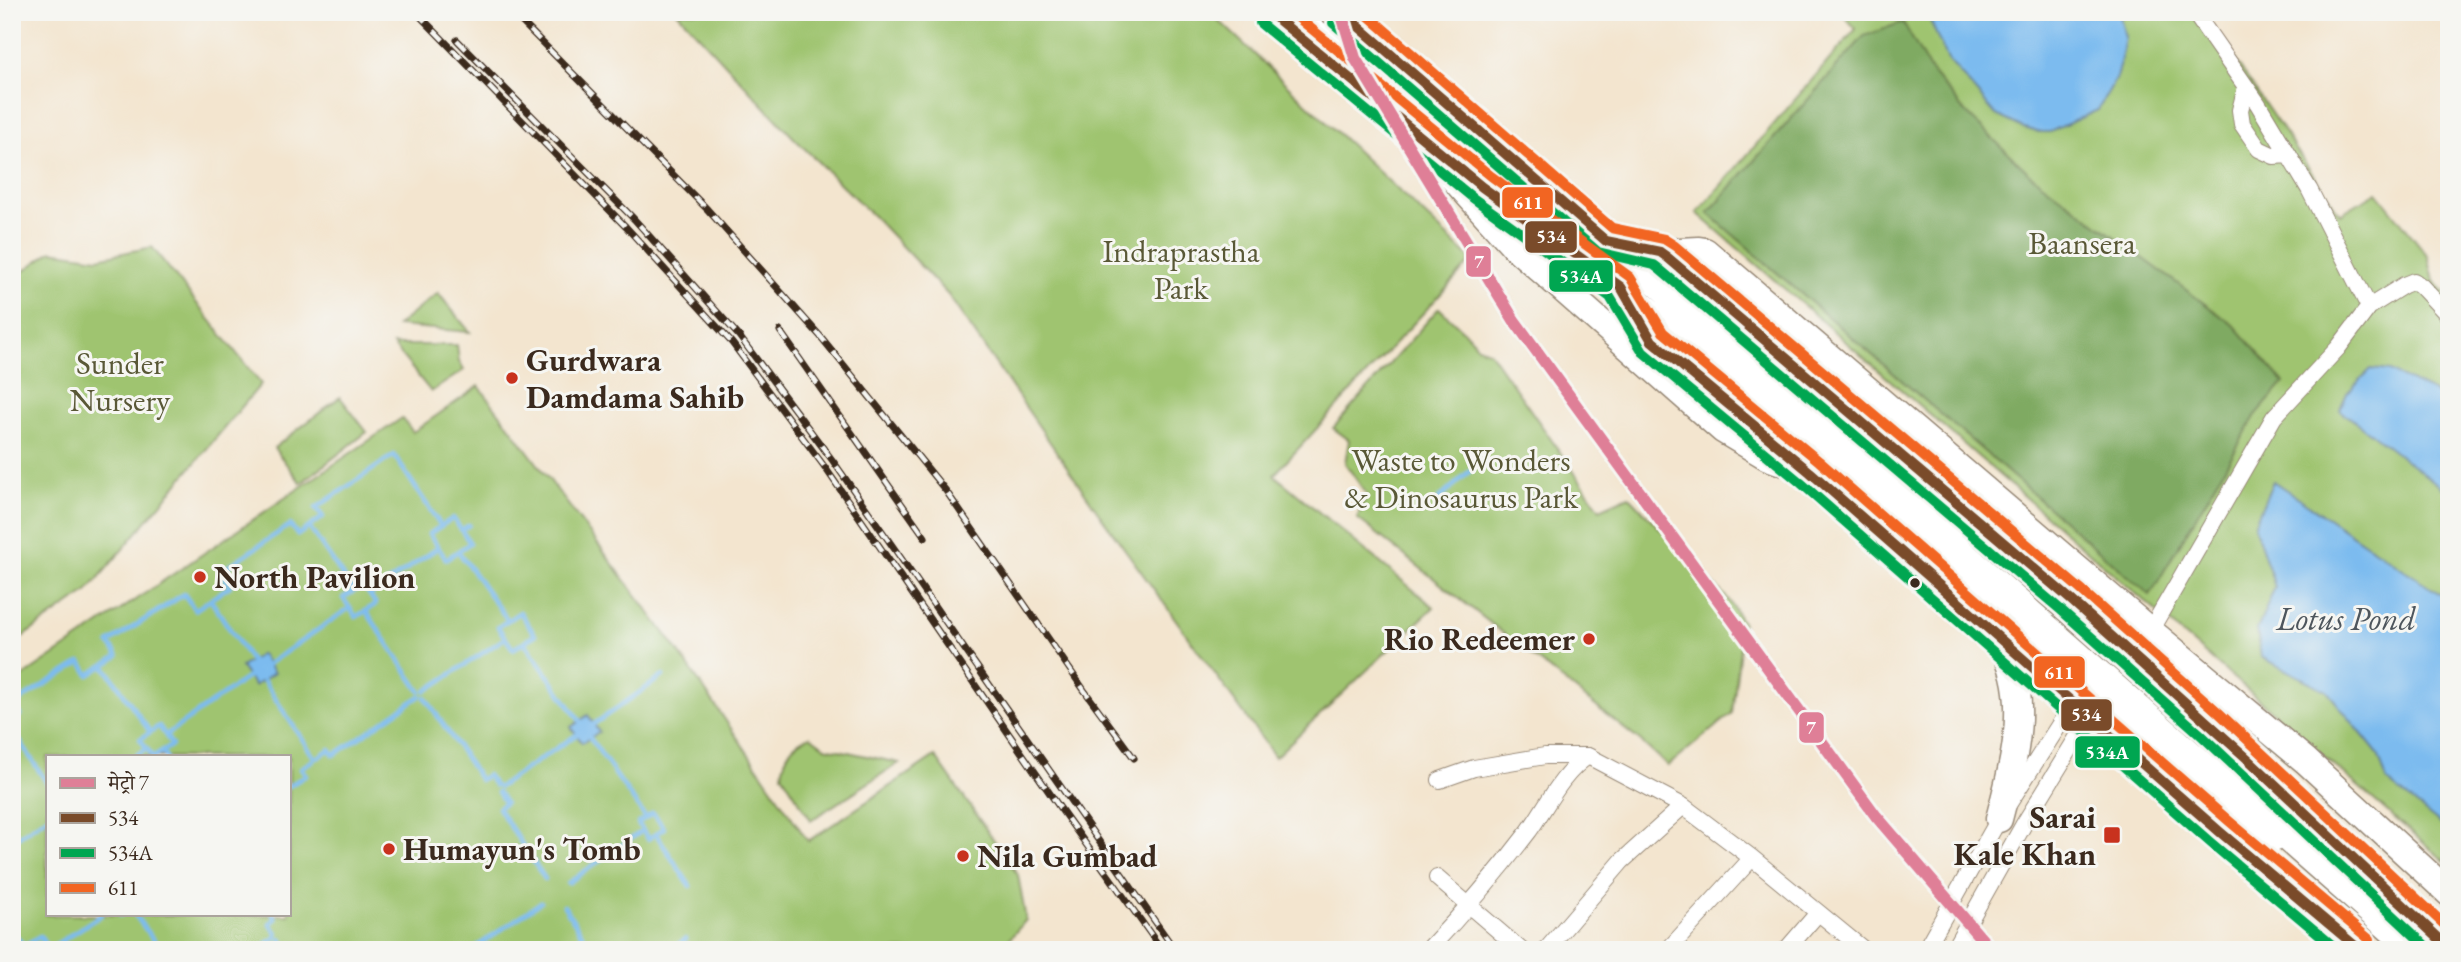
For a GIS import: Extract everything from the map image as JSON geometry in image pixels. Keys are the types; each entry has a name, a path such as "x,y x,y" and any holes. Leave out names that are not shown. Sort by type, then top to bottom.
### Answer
{"main road":[{"path":"1269,12 1482,187 1739,371 2414,950"},
{"path":"1292,12 1347,60 1515,247 1723,430 1768,457 1810,472"},
{"path":"1342,12 1606,241 1739,371 2387,950"},
{"path":"1606,241 1660,252 1706,251 2306,761 2449,893"},
{"path":"1660,252 2126,648 2268,777 2449,948"},
{"path":"1621,287 1652,341 1810,472 2220,832 2360,950"},
{"path":"1941,586 1990,530"},
{"path":"1993,632 2009,657 2016,677 2018,710 2012,766 1999,819"},
{"path":"2220,832 2268,777"}],"street":[{"path":"2194,12 2289,155 2369,307"},
{"path":"2246,87 2240,110 2242,124 2259,149 2274,156 2289,155"},
{"path":"2150,631 2274,417 2338,348 2369,307 2414,281 2449,316"},
{"path":"1925,950 1999,819 2126,648"},
{"path":"1960,947 2081,709 2126,648"},
{"path":"1440,780 1474,768 1545,756 1588,756 1683,806 1752,858 1864,950"},
{"path":"1428,950 1470,906 1530,830 1576,764 1588,756"},
{"path":"1546,950 1622,861 1683,806"},
{"path":"1668,950 1752,858"},
{"path":"1437,878 1521,950"},
{"path":"1786,950 1818,913"},
{"path":"1945,913 1960,947"}],"green space":[{"name":"Indraprastha Park","path":"677,12 1210,12 1472,260 1274,475 1434,607 1275,757 1103,519 948,295 793,137"},
{"name":"Baansera","path":"1841,12 2202,12 2340,214 2377,192 2428,256 2434,281 2449,296 2449,865 1697,213 1856,29"},
{"path":"1903,22 1930,70 1967,114 2031,175 2236,327 2284,383 2256,415 2150,595 1708,213 1864,36"},
{"name":"Sunder Nursery","path":"152,247 261,384 87,592 12,644 12,279 52,251 98,258"},
{"path":"438,293 470,332 397,326"},
{"name":"Waste to Wonders & Dinosaurus Park","path":"1439,308 1477,347 1489,351 1600,509 1629,496 1728,599 1743,624 1732,713 1668,766 1357,518 1367,495 1345,463 1349,440 1333,428"},
{"path":"393,345 457,345 459,362 464,370 431,392"},
{"path":"479,386 676,648 808,841 935,756 1018,875 1026,920 1000,950 12,950 12,684 402,418 413,432"},
{"path":"340,397 367,432 301,483 274,448"},
{"path":"810,736 825,747 899,763 811,820 782,774 790,750"}],"water":[{"path":"1926,12 2119,12 2125,37 2116,78 2098,110 2050,132 2037,132 2021,127 1996,115 1948,60"},
{"path":"2371,369 2390,371 2449,400 2449,493 2340,410 2347,393"},
{"name":"Lotus Pond","path":"2273,481 2449,600 2449,831 2387,781 2378,754 2327,691 2261,657 2257,630 2275,587 2254,525"},
{"path":"261,654 274,673 254,686 241,667"},
{"path":"588,715 599,732 582,743 571,727"}],"waterway":[{"path":"12,720 20,715 14,704 81,662 89,675 118,656 109,643 184,594 195,610 230,586 221,571 290,525 298,535 323,517 316,508 394,455 441,526"},
{"path":"1439,499 1473,468"},
{"path":"453,518 470,543 446,559 429,534 453,518"},
{"path":"463,529 469,525"},
{"path":"309,527 353,591"},
{"path":"371,594 436,549"},
{"path":"458,551 507,619"},
{"path":"363,585 376,604 356,617 343,598 363,585"},
{"path":"212,602 251,661"},
{"path":"268,664 348,609"},
{"path":"366,611 420,691"},
{"path":"520,612 535,635 513,649 498,627 520,612"},
{"path":"426,691 505,638"},
{"path":"525,643 580,721"},
{"path":"104,665 150,732"},
{"path":"594,724 663,676"},
{"path":"166,735 248,677"},
{"path":"263,680 314,757"},
{"path":"318,757 330,749 334,755 420,696"},
{"path":"425,697 480,780 487,775 495,786"},
{"path":"152,755 140,739 159,726 172,745 157,755"},
{"path":"12,729 46,781"},
{"path":"499,787 576,735"},
{"path":"590,738 645,817"},
{"path":"137,755 146,748"},
{"path":"162,751 165,755"},
{"path":"290,785 306,775 301,768 313,760"},
{"path":"498,792 505,803 498,808 545,879"},
{"path":"653,813 664,828 648,839 638,823 653,813"},
{"path":"12,841 46,818"},
{"path":"568,883 642,831"},
{"path":"656,834 690,886"},
{"path":"472,950 541,902"},
{"path":"564,906 592,950"},
{"path":"49,949 99,916"},
{"path":"136,916 161,950"},
{"path":"274,916 276,919 270,923 277,933"},
{"path":"12,930 24,946 40,936 49,950"},
{"path":"258,950 276,937"},
{"path":"281,939 288,949 294,945 297,950"},
{"path":"670,950 686,939"}],"railway":[{"path":"416,12 626,227 732,343 824,466 1060,808 1162,950"},
{"path":"512,12 707,209 821,337 946,491 1134,758"},
{"path":"457,40 634,219 739,336 833,461 1175,950"},
{"path":"780,331 925,537"}],"metro line":[{"name":"7","path":"1341,12 1355,58 1514,320 1876,816 1991,950"}],"transit line":[{"name":"534","path":"1269,12 1482,187 1621,287 1652,341 1810,472 2220,832 2360,950"},
{"name":"611","path":"1291,12 1491,176 1630,277 1663,332 1819,461 2229,821 2369,939"},
{"name":"534","path":"1342,12 1606,241 1660,252 1667,257 2070,599 2249,760 2449,948"},
{"name":"611","path":"1364,12 1612,228 1664,239 1675,246 2080,589 2218,712 2449,929"},
{"name":"534A","path":"1260,23 1473,198 1610,297 1643,352 1801,483 2211,843 2338,950"},
{"name":"534A","path":"1333,23 1598,252 1658,268 2061,610 2199,733 2430,950"}],"place":[{"name":"Gurdwara Damdama Sahib","path":"512,378"},
{"name":"North Pavilion","path":"200,577"},
{"name":"Rio Redeemer","path":"1589,639"},
{"name":"Sarai Kale Khan","path":"2112,835"},
{"name":"Humayun's Tomb","path":"389,849"},
{"name":"Nila Gumbad","path":"963,856"}]}
